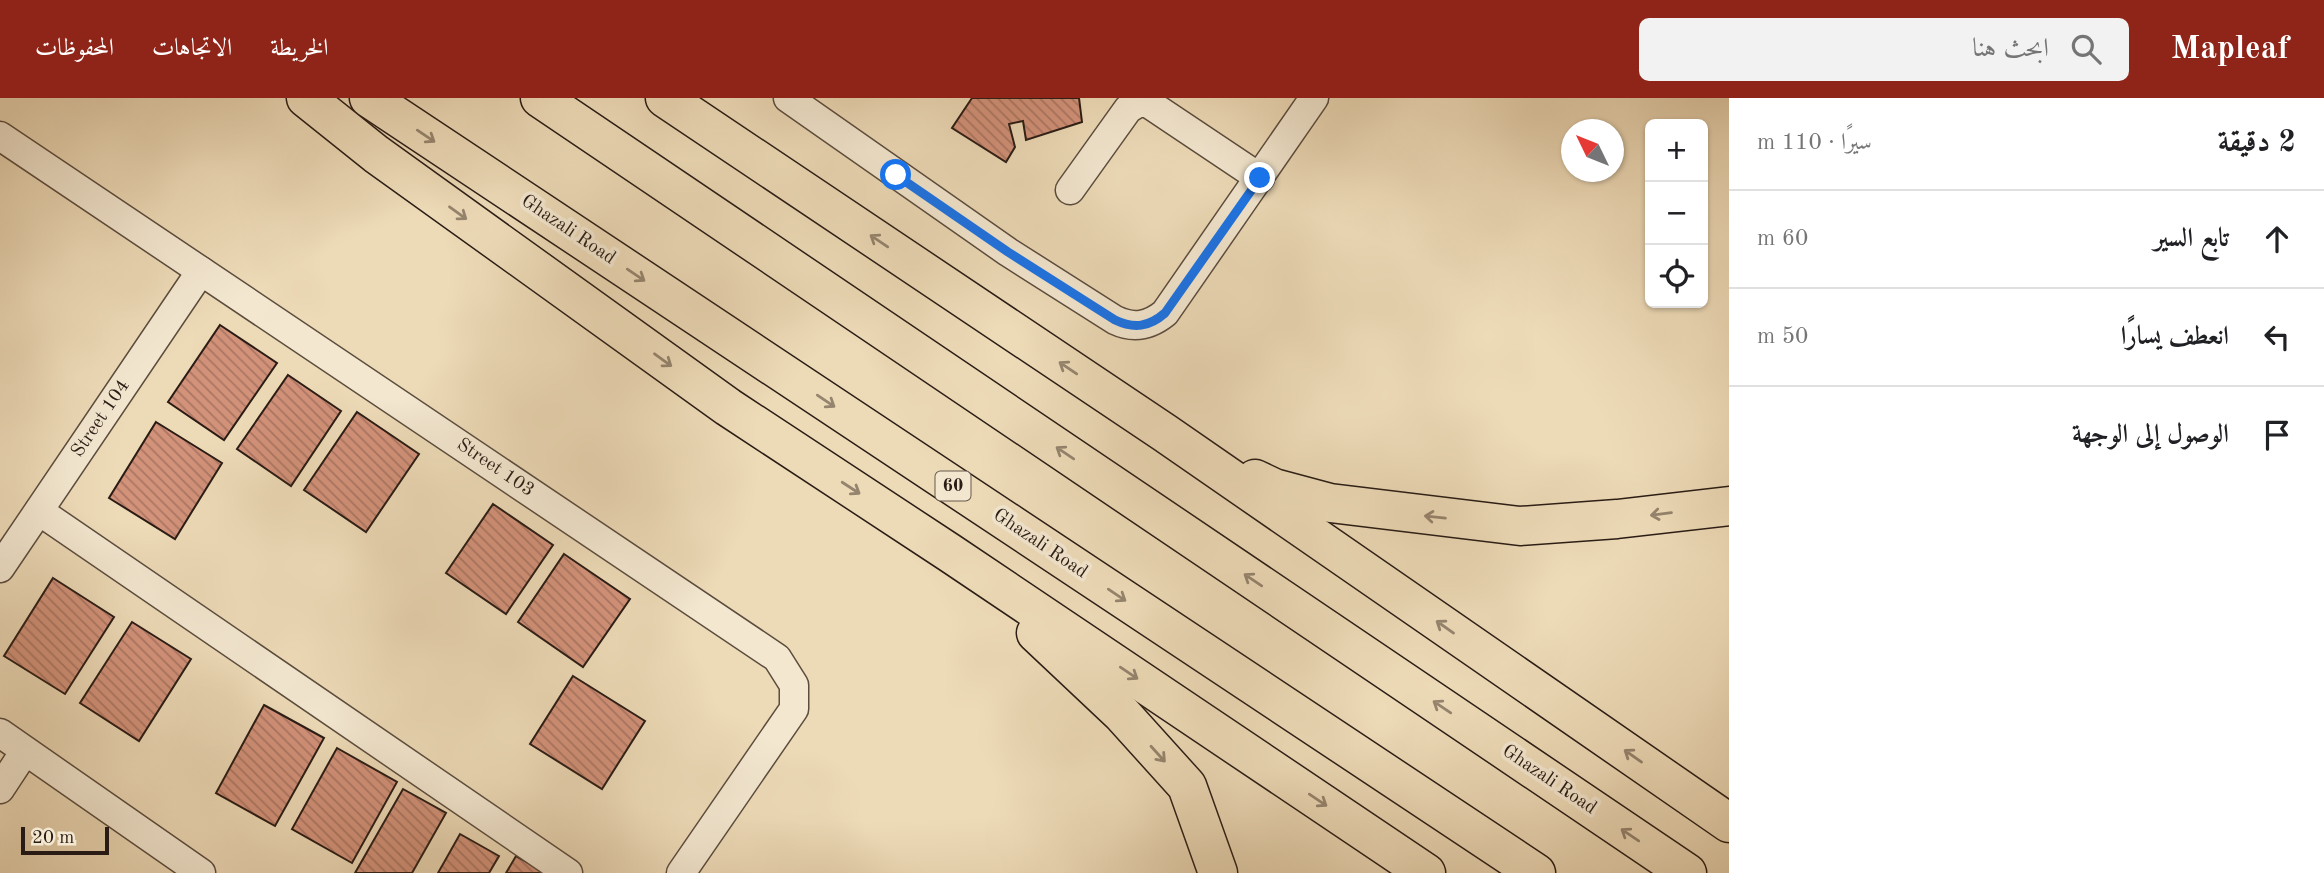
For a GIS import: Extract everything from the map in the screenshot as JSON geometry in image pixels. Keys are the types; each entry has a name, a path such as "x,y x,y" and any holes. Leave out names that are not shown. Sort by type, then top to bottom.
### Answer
{"main road":[{"path":"306,98 376,154 728,407 1426,873"},
{"name":"Ghazali Road","path":"369,98 1536,873"},
{"name":"Ghazali Road","path":"540,98 1687,873"},
{"path":"665,98 1165,433 1729,823"},
{"path":"1165,433 1275,488 1330,503 1416,515 1520,526 1617,519 1729,506"},
{"path":"950,553 1122,714 1187,786 1218,873"}],"street":[{"path":"788,98 1008,252 1115,320 1134,326 1156,321 1165,313 1314,98"},
{"path":"1070,190 1128,109 1138,103 1148,103 1260,178"},
{"name":"Street 103","path":"0,136 777,658 794,685 794,709 681,873"},
{"name":"Street 104","path":"0,568 201,271"},
{"path":"38,511 568,873"},
{"path":"0,733 201,873"},
{"path":"0,789 25,751"}],"building":[{"path":"972,98 1079,98 1082,122 1026,140 1023,121 1009,124 1015,147 1006,162 952,128"},
{"path":"220,325 277,363 224,440 168,402"},
{"path":"288,375 341,411 291,486 237,449"},
{"path":"357,412 419,454 366,532 304,490"},
{"path":"156,422 222,463 175,539 109,498"},
{"path":"493,504 553,545 506,614 446,573"},
{"path":"564,554 630,599 583,667 518,622"},
{"path":"53,578 114,617 65,694 4,656"},
{"path":"132,622 191,659 139,741 80,703"},
{"path":"573,676 645,721 602,789 530,744"},
{"path":"264,705 324,738 275,826 216,793"},
{"path":"337,748 397,782 352,863 292,829"},
{"path":"403,789 446,813 412,873 355,873"},
{"path":"460,834 499,856 489,873 438,873"},
{"path":"516,856 547,873 506,873"}],"route":[{"path":"896,175 1008,252 1115,320 1134,326 1156,321 1165,313 1260,178"}]}
